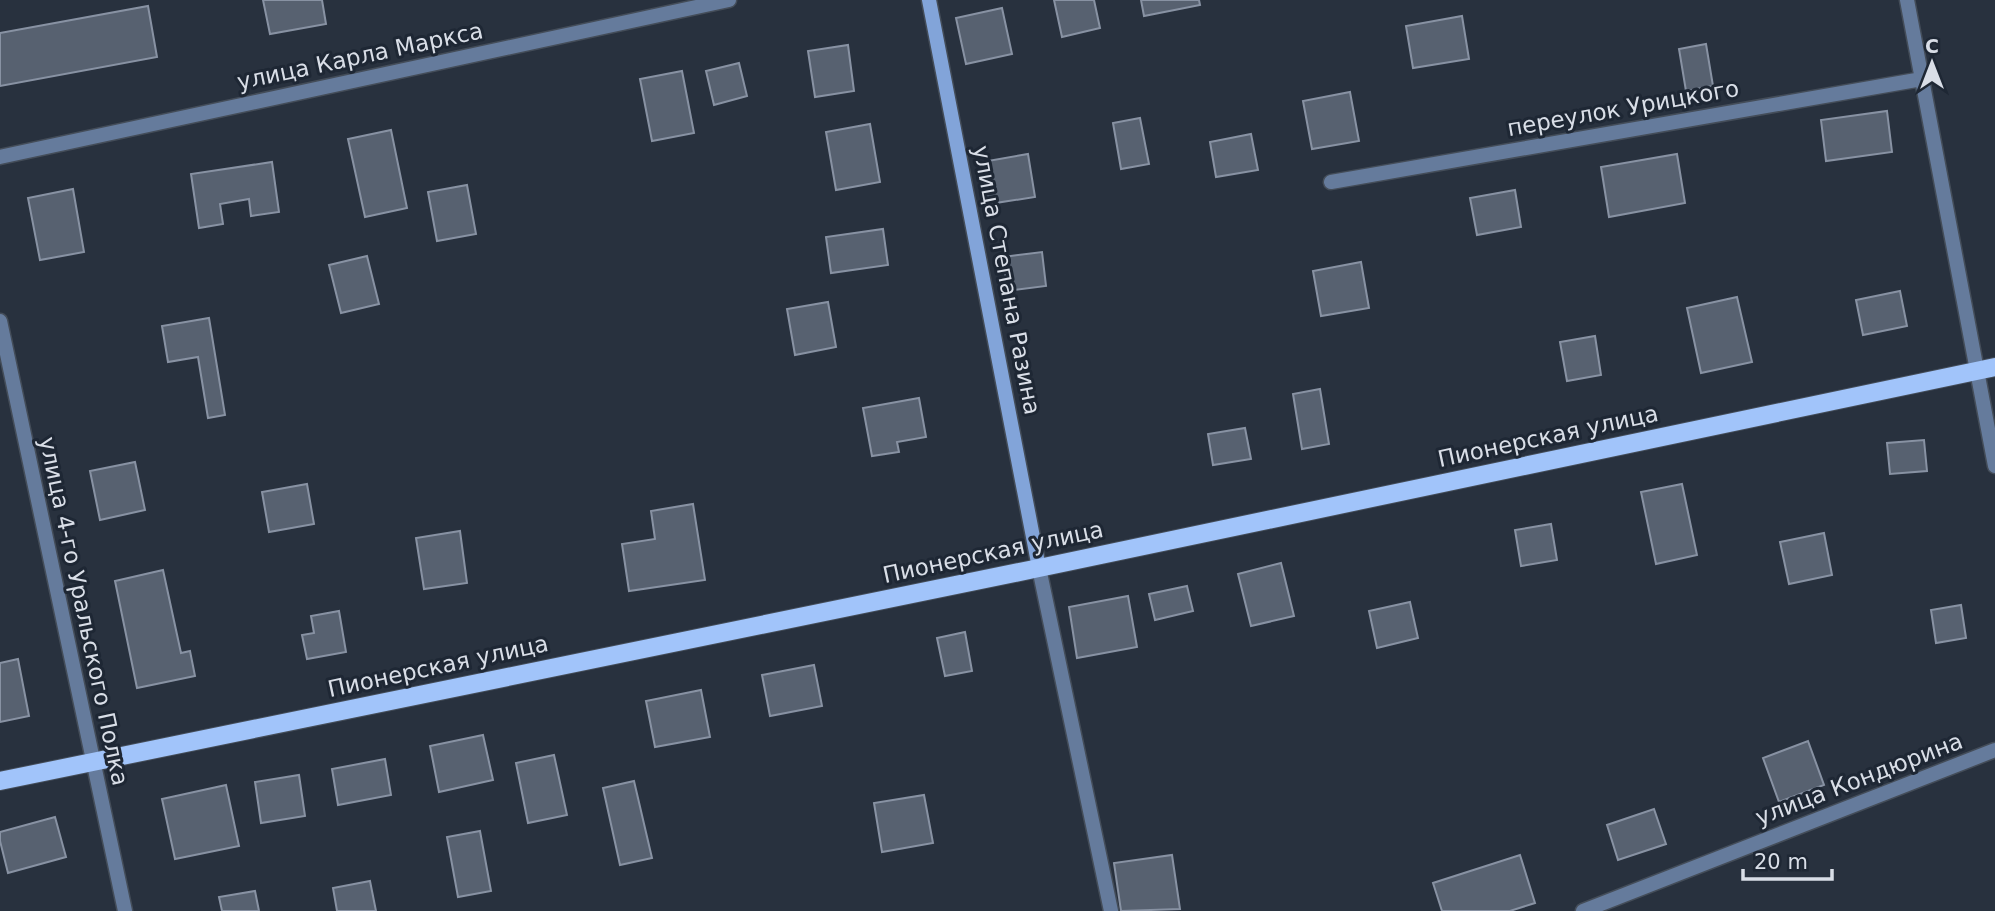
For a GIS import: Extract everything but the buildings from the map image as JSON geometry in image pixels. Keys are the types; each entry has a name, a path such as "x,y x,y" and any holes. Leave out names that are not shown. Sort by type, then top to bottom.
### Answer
{"main road":[{"name":"улица Степана Разина","path":"929,0 1039,568"},
{"name":"Пионерская улица","path":"0,781 1039,568 1986,368"}],"street":[{"name":"улица Карла Маркса","path":"0,157 729,0"},
{"path":"1907,0 1986,368 1995,466"},
{"name":"переулок Урицкого","path":"1331,182 1922,79"},
{"name":"улица 4-го Уральского Полка","path":"0,321 125,911"},
{"path":"1039,568 1111,911"},
{"name":"улица Кондюрина","path":"1583,911 1995,750"}]}
